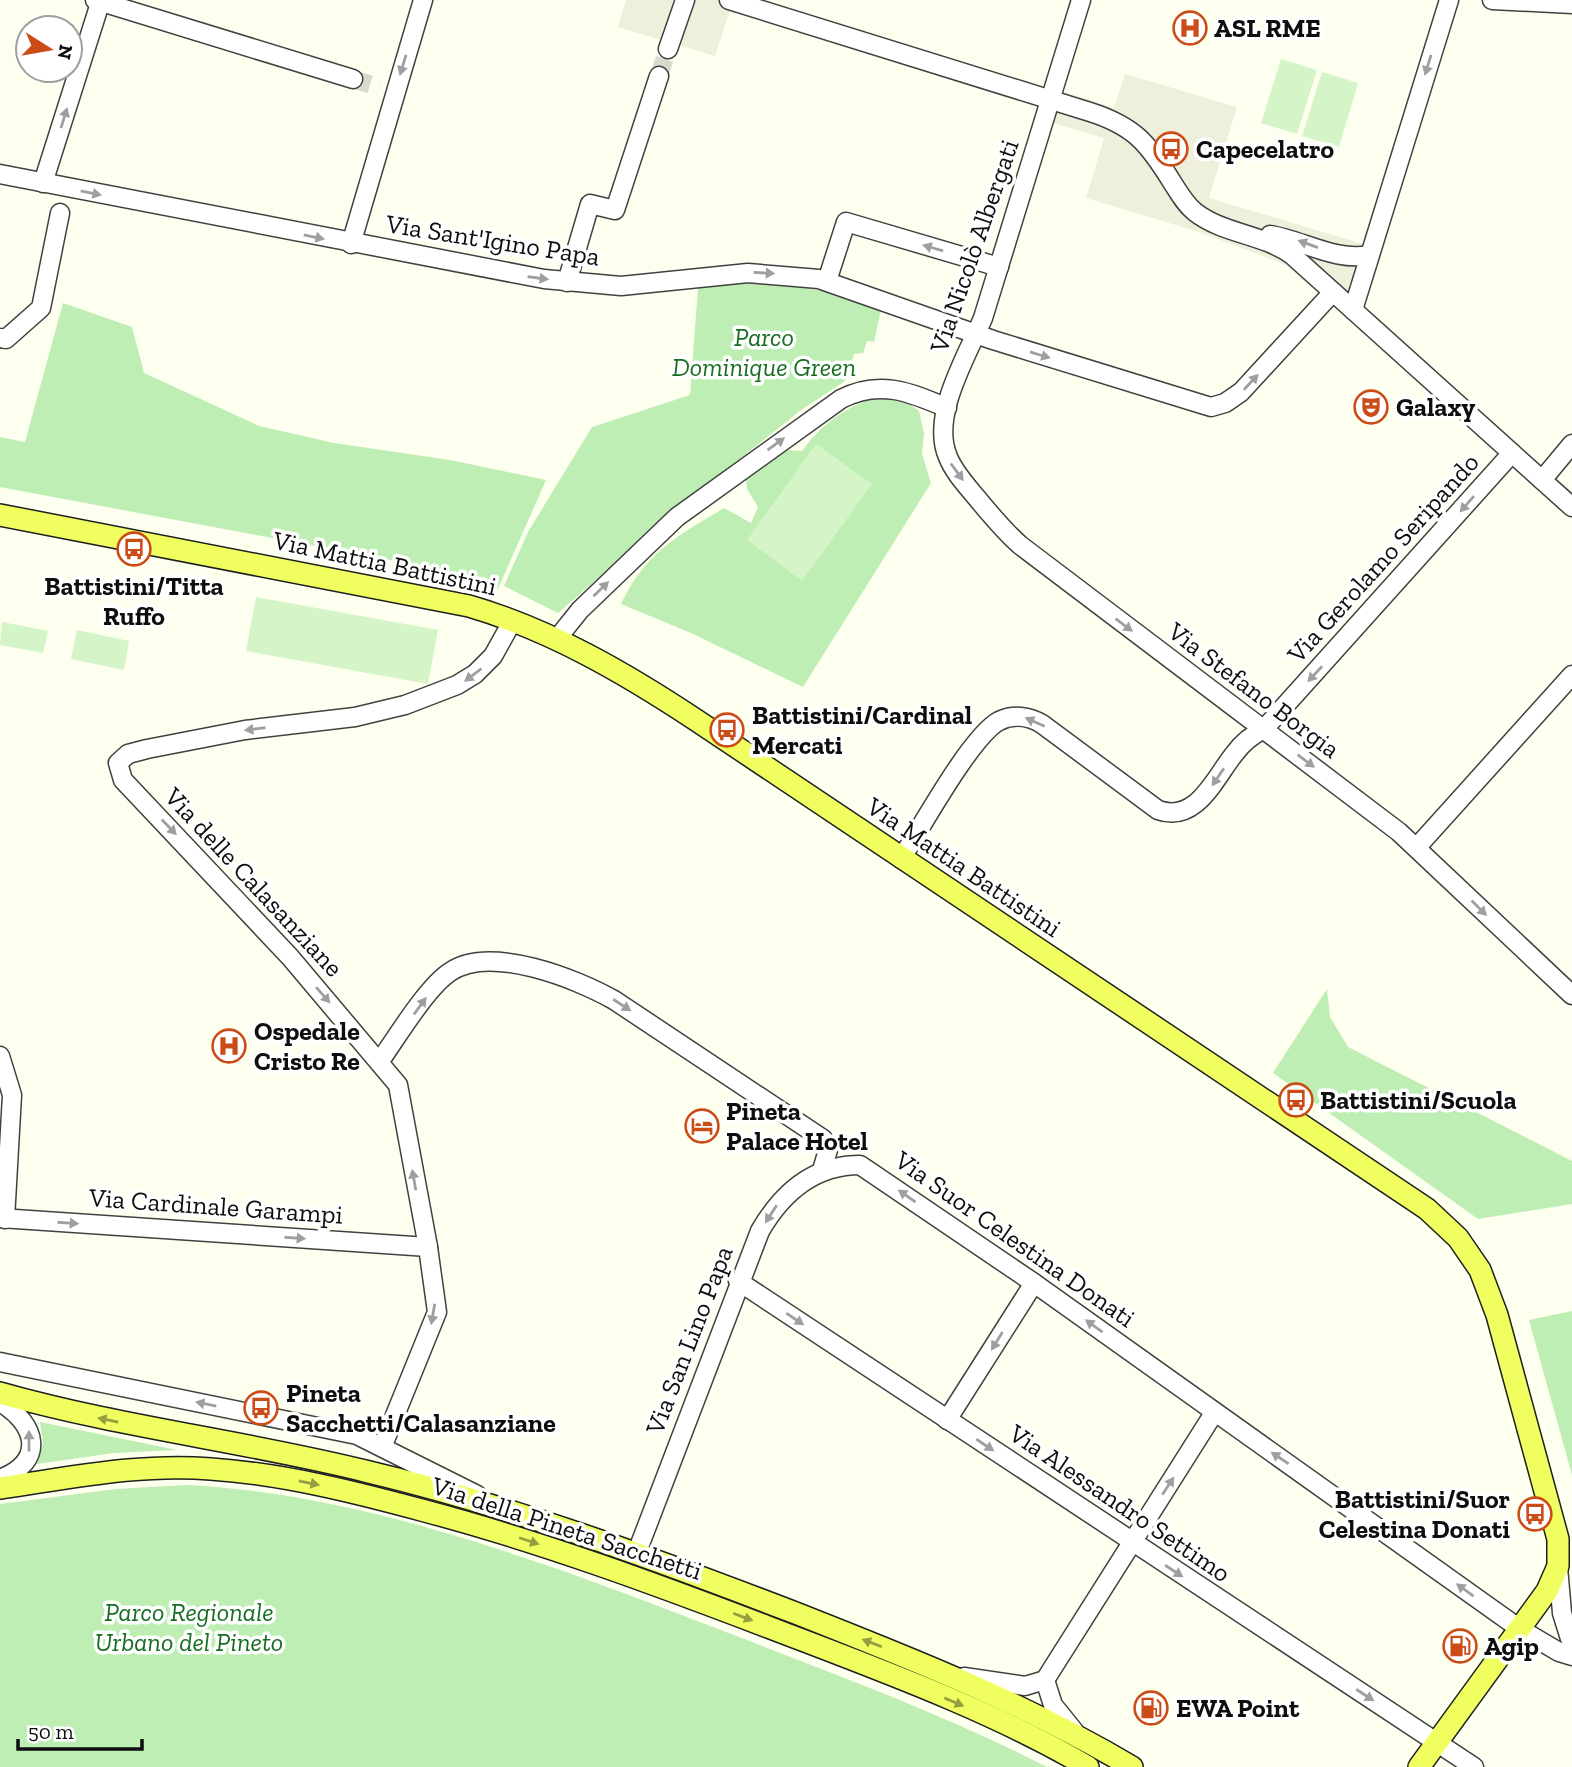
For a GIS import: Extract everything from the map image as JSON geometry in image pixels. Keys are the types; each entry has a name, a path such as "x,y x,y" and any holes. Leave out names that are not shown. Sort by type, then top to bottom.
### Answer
{"main road":[{"name":"Via Mattia Battistini","path":"0,515 416,594 513,620 556,640 638,683 1427,1209 1458,1238 1480,1270 1497,1315 1548,1494 1558,1539 1558,1566 1547,1591 1419,1767"},
{"name":"Via della Pineta Sacchetti","path":"0,1393 70,1412 360,1470 499,1507 637,1552 953,1675 1078,1735 1132,1767"},
{"name":"Via della Pineta Sacchetti","path":"0,1488 133,1469 208,1468 303,1482 379,1498 485,1527 646,1580 960,1704 1088,1767"}],"street":[{"path":"351,244 387,90 423,0"},
{"path":"668,49 685,0"},
{"path":"729,0 1109,118 1131,129 1150,149 1195,211 1208,219 1286,250 1572,506"},
{"name":"Via Nicolò Albergati","path":"947,408 999,267 1081,0"},
{"path":"1353,310 1449,0"},
{"path":"1492,0 1572,4"},
{"path":"43,183 99,1 353,79"},
{"path":"567,282 590,204 615,210 659,76"},
{"name":"Via Sant'Igino Papa","path":"0,174 351,244 567,282 634,285 756,273 827,281 975,332 993,341 1214,407 1241,392 1333,292"},
{"path":"0,338 6,339 41,308 60,213"},
{"path":"827,281 846,222 999,267"},
{"path":"1247,233 1299,241 1344,256 1369,255"},
{"path":"556,640 580,610 677,517 841,399 858,391 883,387 908,392 947,408"},
{"name":"Via Stefano Borgia","path":"947,408 942,431 947,456 1006,532 1103,609 1417,847 1568,984"},
{"path":"1542,480 1572,444"},
{"name":"Via Gerolamo Seripando","path":"901,859 976,743 1003,719 1021,717 1037,721 1147,804 1167,813 1196,804 1234,753 1249,737 1264,729 1512,453"},
{"name":"Via delle Calasanziane","path":"383,1445 437,1312 399,1090 380,1061 290,957 123,780 118,762 128,754 147,749 245,730 355,717 405,705 457,685 475,674 493,656 513,620"},
{"path":"1417,847 1572,675"},
{"path":"380,1061 431,991 451,971 472,963 535,967 588,986 614,1000 823,1139 828,1150 822,1170"},
{"path":"0,1056 12,1095 2,1219"},
{"name":"Via Suor Celestina Donati","path":"822,1170 854,1165 865,1167 1034,1283 1520,1629 1559,1652 1572,1656"},
{"name":"Via San Lino Papa","path":"637,1552 738,1281 772,1210 789,1192 822,1170"},
{"name":"Via Cardinale Garampi","path":"2,1219 428,1247"},
{"name":"Via Alessandro Settimo","path":"738,1281 1130,1543 1474,1767"},
{"path":"947,1420 1034,1283"},
{"name":"Via della Pineta Sacchetti","path":"0,1362 342,1431 383,1445 499,1507"},
{"path":"0,1371 56,1374"},
{"path":"0,1402 20,1417 30,1430 32,1441 25,1462 0,1479"},
{"path":"953,1675 1018,1686 1045,1680 1214,1413"},
{"path":"1558,1566 1562,1613 1567,1638 1572,1645"},
{"path":"1045,1680 1053,1705 1078,1735"}],"green space":[{"path":"1281,59 1317,70 1297,134 1261,123"},
{"path":"1322,72 1358,83 1339,147 1302,136"},
{"name":"Parco Dominique Green","path":"757,281 831,292 881,310 874,342 867,341 863,353 854,354 845,381 801,410 687,501 558,613 504,586 528,532 592,427 690,395 698,288"},
{"path":"63,303 132,327 144,373 259,426 334,443 450,460 546,480 498,589 470,576 0,487 0,437 25,442"},
{"path":"880,396 911,405 919,411 924,433 922,454 931,483 803,687 691,633 621,604 630,586 652,559 691,528 724,508 751,523 758,507 747,489 746,479 786,450 802,451 818,432 846,410"},
{"path":"816,444 872,484 802,581 747,540"},
{"path":"256,597 438,630 428,684 246,651"},
{"path":"2,622 48,631 43,653 0,645"},
{"path":"77,630 129,641 124,670 71,659"},
{"path":"1327,989 1330,1017 1348,1047 1572,1161 1572,1204 1478,1219 1273,1073"},
{"path":"1572,1311 1572,1475 1529,1320"},
{"path":"40,1422 177,1450 114,1453 37,1464 43,1443"},
{"name":"Parco Regionale Urbano del Pineto","path":"187,1485 255,1491 324,1503 393,1518 529,1559 662,1607 888,1695 969,1729 1047,1767 0,1767 0,1504 116,1489"}],"shaded area":[{"path":"626,0 733,1 715,56 618,27"},
{"path":"1125,74 1237,107 1209,198 1377,248 1356,324 1284,264 1199,232 1086,198 1104,138 1043,120 1053,88 1114,108"}],"tunnel":[{"path":"659,76 668,49"},
{"path":"353,79 379,87"}],"place":[{"name":"ASL RME","path":"1190,28"},
{"name":"Capecelatro","path":"1171,149"},
{"name":"Galaxy","path":"1371,407"},
{"name":"Battistini/Titta Ruffo","path":"134,549"},
{"name":"Battistini/Cardinal Mercati","path":"727,730"},
{"name":"Ospedale Cristo Re","path":"229,1046"},
{"name":"Battistini/Scuola","path":"1296,1100"},
{"name":"Pineta Palace Hotel","path":"702,1126"},
{"name":"Pineta Sacchetti/Calasanziane","path":"261,1408"},
{"name":"Battistini/Suor Celestina Donati","path":"1535,1514"},
{"name":"Agip","path":"1460,1646"},
{"name":"EWA Point","path":"1151,1708"}]}
